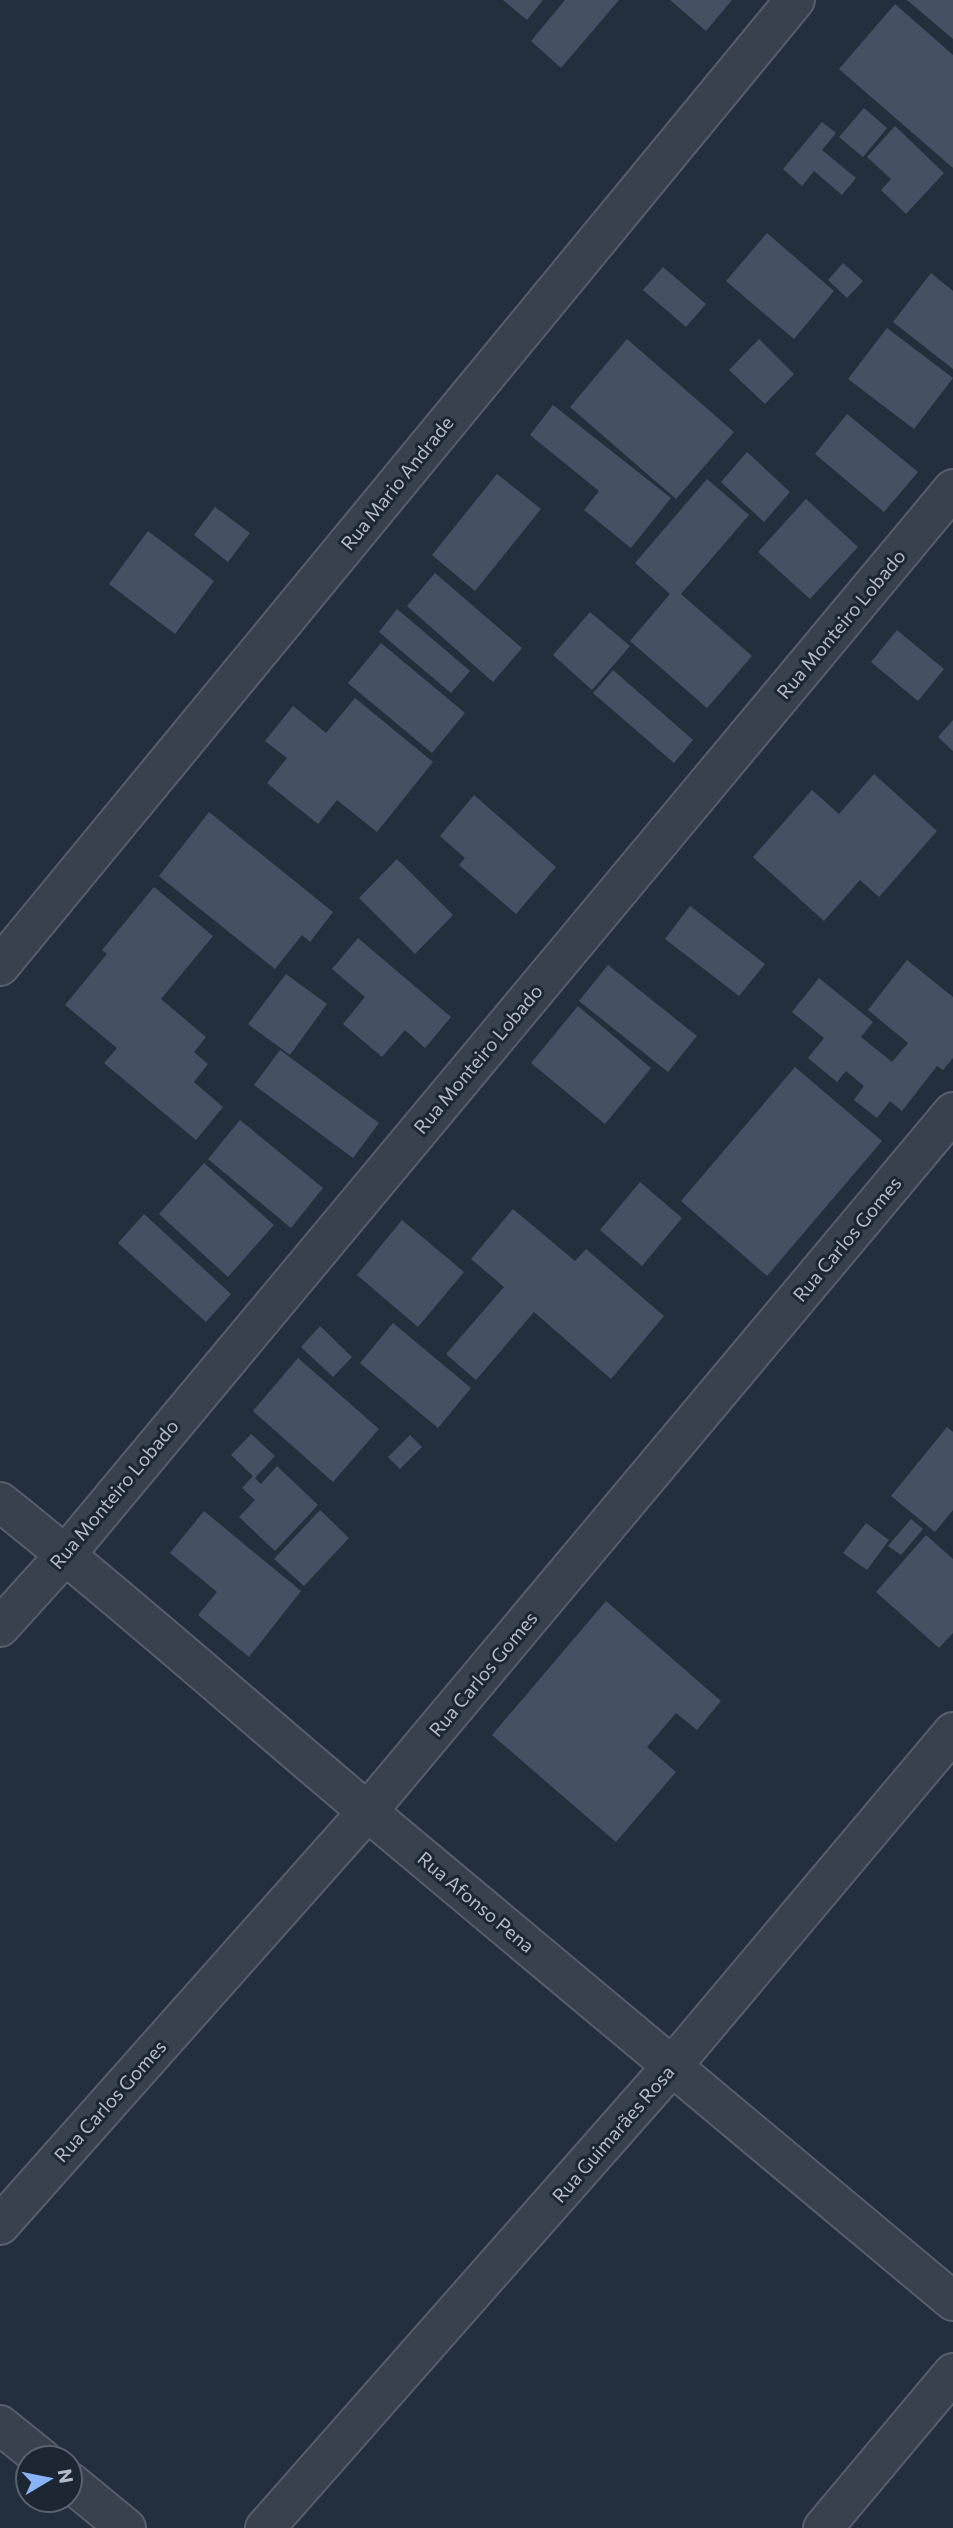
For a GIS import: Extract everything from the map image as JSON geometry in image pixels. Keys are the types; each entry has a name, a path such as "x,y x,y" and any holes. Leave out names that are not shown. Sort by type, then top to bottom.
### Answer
{"street":[{"name":"Rua Mario Andrade","path":"0,966 795,0"},
{"name":"Rua Monteiro Lobado","path":"0,1627 66,1554 953,489"},
{"name":"Rua Carlos Gomes","path":"0,2225 367,1812 953,1112"},
{"name":"Rua Afonso Pena","path":"0,1502 66,1554 367,1812 953,2301"},
{"name":"Rua Guimarães Rosa","path":"265,2528 673,2065 953,1732"},
{"path":"823,2528 953,2373"},
{"path":"0,2425 24,2444"},
{"path":"84,2493 127,2528"}],"building":[{"path":"503,0 543,0 527,20"},
{"path":"565,0 619,0 561,68 531,41"},
{"path":"670,0 732,0 706,31"},
{"path":"907,0 953,0 953,39"},
{"path":"895,4 953,55 953,168 839,69"},
{"path":"864,108 887,128 863,157 839,137"},
{"path":"822,122 836,133 822,150 856,178 842,195 814,171 802,186 783,169"},
{"path":"895,126 944,173 906,214 881,190 891,179 867,157"},
{"path":"767,233 834,291 794,339 726,281"},
{"path":"843,263 863,281 847,298 828,280"},
{"path":"663,267 706,304 686,327 643,290"},
{"path":"931,273 953,291 953,369 893,322"},
{"path":"887,328 953,378 914,429 848,379"},
{"path":"627,339 734,432 676,499 570,407"},
{"path":"759,339 794,374 765,404 729,370"},
{"path":"553,405 671,498 631,548 584,510 599,491 530,435"},
{"path":"847,414 918,472 884,512 815,454"},
{"path":"747,452 790,492 764,522 721,482"},
{"path":"497,474 541,509 475,591 432,555"},
{"path":"707,479 749,515 681,594 752,656 707,708 630,641 670,594 635,563"},
{"path":"806,499 858,547 810,599 758,552"},
{"path":"215,507 250,533 228,562 194,535"},
{"path":"148,531 214,581 175,634 109,584"},
{"path":"435,573 522,648 493,682 407,606"},
{"path":"397,609 470,671 451,693 379,632"},
{"path":"590,612 630,646 592,690 553,655"},
{"path":"897,630 944,669 918,701 871,662"},
{"path":"381,643 465,713 432,753 348,683"},
{"path":"613,670 693,740 674,763 593,693"},
{"path":"355,698 433,762 377,832 337,800 318,824 267,783 287,758 265,741 293,706 326,733"},
{"path":"953,720 953,751 938,737"},
{"path":"874,774 937,831 879,897 860,880 824,921 753,857 812,790 839,814"},
{"path":"474,795 556,867 516,914 459,865 465,858 440,836"},
{"path":"209,812 333,912 310,942 302,935 275,969 159,876"},
{"path":"397,859 453,915 415,954 359,898"},
{"path":"154,887 213,936 161,999 206,1037 194,1052 208,1064 194,1082 223,1107 196,1140 104,1063 117,1048 65,1005 107,954 102,950"},
{"path":"690,906 765,964 739,996 665,939"},
{"path":"358,938 451,1017 425,1048 405,1030 382,1057 343,1024 365,997 332,969"},
{"path":"907,960 953,997 953,1058 943,1070 937,1066 902,1111 890,1101 877,1118 854,1100 864,1086 846,1071 837,1082 808,1058 824,1038 792,1012 819,978 873,1022 861,1037 892,1062 908,1043 868,1010"},
{"path":"608,965 697,1036 668,1072 579,1001"},
{"path":"286,974 327,1004 290,1055 248,1024"},
{"path":"578,1006 651,1068 605,1124 531,1063"},
{"path":"280,1050 379,1123 353,1158 254,1085"},
{"path":"795,1067 882,1141 767,1276 681,1201"},
{"path":"240,1120 323,1188 291,1228 208,1159"},
{"path":"204,1163 274,1225 228,1277 159,1214"},
{"path":"640,1182 682,1218 642,1266 600,1230"},
{"path":"513,1209 575,1261 586,1249 664,1316 611,1379 534,1312 476,1380 446,1354 504,1287 471,1259"},
{"path":"144,1214 231,1294 206,1322 118,1243"},
{"path":"402,1220 464,1272 418,1327 357,1275"},
{"path":"393,1323 471,1388 438,1428 360,1363"},
{"path":"320,1326 352,1357 333,1377 301,1347"},
{"path":"298,1358 379,1429 333,1482 253,1411"},
{"path":"947,1427 953,1432 953,1510 935,1532 891,1496"},
{"path":"251,1434 275,1456 255,1478 261,1484 277,1466 318,1505 275,1551 239,1517 255,1500 242,1488 253,1476 231,1455"},
{"path":"410,1435 422,1447 400,1469 388,1457"},
{"path":"320,1510 349,1538 304,1586 274,1559"},
{"path":"204,1511 301,1591 249,1657 198,1615 217,1592 170,1553"},
{"path":"911,1519 923,1529 901,1555 888,1546"},
{"path":"866,1523 889,1540 867,1570 843,1553"},
{"path":"926,1535 953,1559 953,1633 939,1648 876,1592"},
{"path":"606,1601 721,1701 697,1730 676,1713 647,1747 676,1772 616,1842 492,1735"}]}
